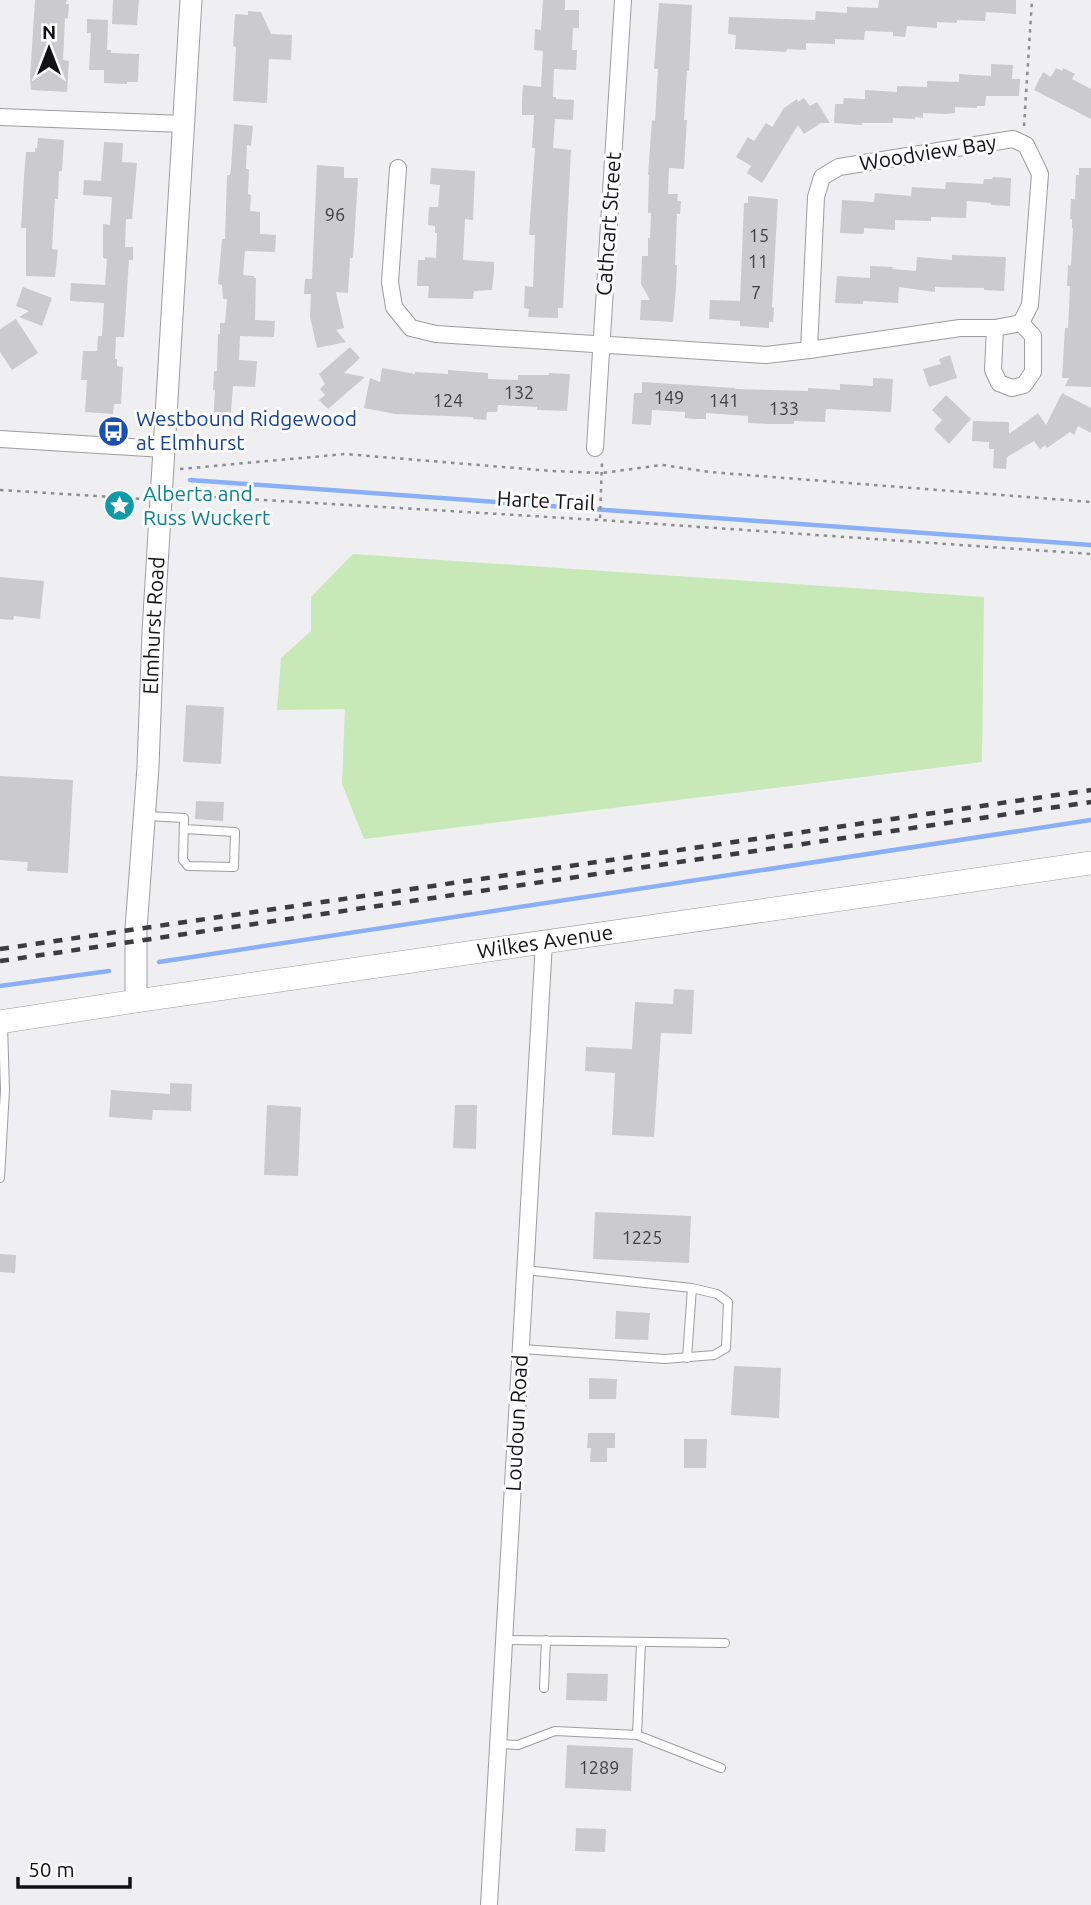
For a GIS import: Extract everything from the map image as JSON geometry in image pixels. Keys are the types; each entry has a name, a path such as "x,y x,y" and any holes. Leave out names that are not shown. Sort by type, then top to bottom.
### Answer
{"main road":[{"name":"Wilkes Avenue","path":"2,1022 1091,863"}],"street":[{"name":"Elmhurst Road","path":"136,1001 136,929 191,0"},
{"name":"Cathcart Street","path":"595,448 623,0"},
{"path":"0,117 184,124"},
{"name":"Woodview Bay","path":"808,350 817,197 822,177 839,167 1013,139 1026,145 1040,174 1030,305 1021,323"},
{"path":"398,168 390,282 394,307 411,327 436,334 766,355 960,328 995,328 1021,323 1033,337 1032,372 1024,384 1012,388 999,383 993,370 995,328"},
{"path":"0,439 164,449"},
{"name":"Loudoun Road","path":"489,1905 544,942"}],"lane":[{"path":"144,816 184,818 183,860 188,866 234,867 235,832 184,829"},
{"path":"0,1178 2,1022"},
{"path":"522,1349 664,1359 714,1355 726,1348 728,1302 717,1294 692,1288 525,1270"},
{"path":"687,1358 692,1288"},
{"path":"505,1640 725,1643"},
{"path":"544,1688 546,1640"},
{"path":"637,1735 642,1642"},
{"path":"498,1744 518,1745 555,1731 637,1735 721,1768"}],"path":[{"path":"1023,144 1032,0"},
{"path":"595,448 603,449 600,520"},
{"path":"163,471 345,454 602,473 662,465 1091,502"},
{"name":"Harte Trail","path":"0,490 138,500 183,494 1091,554"}],"green space":[{"path":"353,554 984,597 982,762 364,839 342,784 345,709 277,710 281,658 311,631 311,597"}],"building":[{"path":"35,0 67,0 66,4 69,4 68,19 65,18 63,60 69,61 67,92 31,90"},
{"path":"113,0 139,0 137,25 112,24"},
{"path":"543,0 565,0 565,10 579,10 579,28 573,28 572,50 577,50 576,70 554,69 553,97 574,100 573,120 555,119 553,148 571,150 563,308 558,308 558,318 528,317 529,309 524,308 525,286 533,287 535,235 529,235 535,148 532,148 534,115 522,115 522,101 523,85 541,87 543,51 534,50 535,29 541,30"},
{"path":"879,0 1016,0 1016,14 986,12 985,21 937,22 937,28 907,26 905,37 893,36 893,32 865,31 864,40 835,39 835,44 806,43 806,50 787,49 786,52 735,49 736,35 728,34 729,17 815,20 816,11 847,13 847,7 878,8"},
{"path":"659,3 692,5 684,120 687,120 684,169 669,168 668,194 678,194 677,201 681,201 680,214 677,214 673,322 640,320 641,300 650,300 641,284 642,256 648,256 650,238 648,175 652,120 655,121 658,69 654,69"},
{"path":"248,11 261,12 271,34 292,35 291,60 269,59 267,103 233,101 235,14 248,15"},
{"path":"87,19 108,20 107,50 111,50 111,53 139,54 138,82 104,83 104,70 89,70 91,33 87,33"},
{"path":"991,64 1013,65 1012,79 1020,79 1019,96 986,96 985,106 955,107 955,113 923,113 923,118 893,118 893,123 834,123 835,104 843,104 844,98 865,99 865,90 897,92 897,86 927,87 927,81 959,82 959,74 991,76"},
{"path":"1056,68 1062,71 1063,68 1075,74 1072,79 1091,89 1091,119 1034,90 1043,72 1051,77"},
{"path":"804,98 810,106 817,102 830,123 821,123 804,134 798,125 762,183 747,173 751,166 736,157 748,137 754,141 766,123 772,127 784,108 797,99 798,102"},
{"path":"234,124 253,126 251,146 247,145 246,169 249,169 250,211 260,212 260,234 276,235 275,252 245,251 243,275 256,278 255,320 275,321 274,337 240,336 239,360 257,361 255,387 233,386 230,425 213,423 213,390 214,371 217,371 218,334 220,323 225,323 227,299 223,299 222,285 218,284 222,239 225,239 227,175 230,175 231,168"},
{"path":"38,138 64,140 58,199 55,199 52,249 58,250 55,277 26,276 26,228 21,228 26,152 35,152"},
{"path":"104,142 123,143 122,162 137,163 132,219 126,219 125,247 133,247 133,260 129,260 124,337 116,337 115,359 117,366 123,367 121,404 114,404 113,414 85,412 87,380 81,380 83,351 97,351 98,336 102,336 104,303 70,301 71,283 105,285 107,259 103,258 103,224 110,225 112,197 83,195 84,180 101,181"},
{"path":"317,165 344,167 344,178 358,178 348,293 336,292 344,328 336,330 346,342 317,348 310,317 311,294 304,294 305,279 312,279"},
{"path":"431,168 475,171 473,220 465,219 463,260 494,262 494,271 492,290 474,291 473,299 428,298 429,286 417,286 418,260 425,260 425,257 436,258 437,233 435,226 428,225 429,207 438,207 440,185 430,184"},
{"path":"1079,168 1091,168 1091,387 1065,386 1069,378 1062,378 1065,328 1068,328 1068,265 1071,266 1073,228 1070,219 1071,199 1075,199"},
{"path":"1011,178 1010,206 967,201 966,218 895,220 895,230 864,228 862,234 840,233 842,200 874,202 875,193 911,196 912,187 945,189 946,182 983,184 984,179"},
{"path":"748,196 778,199 774,308 773,322 769,322 769,328 740,326 740,321 709,319 710,300 740,301 744,203 748,203"},
{"path":"952,255 1006,257 1004,291 935,287 935,292 899,287 898,303 835,303 837,276 870,278 870,266 916,271 917,257 952,260"},
{"path":"23,287 52,298 42,326 19,317 29,311 16,306"},
{"path":"16,319 38,353 12,370 0,352 0,329"},
{"path":"350,347 360,358 344,373 365,377 328,409 319,400 325,395 320,389 325,384 319,374"},
{"path":"950,355 957,378 929,387 923,369 941,364 939,359"},
{"path":"382,368 415,374 448,374 448,370 488,373 488,379 518,380 518,375 570,374 567,411 498,405 497,412 487,412 486,420 473,417 395,414 364,408 370,378 380,382"},
{"path":"873,378 893,379 891,412 826,409 825,422 794,421 794,424 769,424 748,423 748,416 706,413 706,419 694,419 685,418 685,412 652,410 651,425 632,424 634,393 642,393 642,382 808,391 808,388 840,390 840,384 873,386"},
{"path":"1062,393 1091,408 1091,433 1078,426 1074,435 1070,432 1047,448 1045,445 1040,449 1034,441 1007,457 1006,469 993,468 994,449 989,449 989,442 972,441 973,421 1009,422 1009,434 1038,413 1046,425"},
{"path":"946,395 971,419 949,444 934,429 942,420 932,410"},
{"path":"0,577 44,581 40,619 14,616 13,620 0,619"},
{"path":"186,705 224,707 221,764 183,762"},
{"path":"0,776 73,780 68,873 27,871 28,862 0,860"},
{"path":"196,801 224,802 223,821 195,819"},
{"path":"674,989 694,990 692,1034 661,1033 654,1137 612,1135 615,1073 585,1071 586,1047 632,1049 635,1002 673,1004"},
{"path":"170,1083 192,1084 191,1111 153,1110 152,1120 109,1117 111,1090 170,1094"},
{"path":"267,1105 301,1107 298,1176 264,1175"},
{"path":"455,1105 477,1105 476,1149 453,1148"},
{"path":"595,1212 691,1216 689,1263 593,1259"},
{"path":"0,1254 16,1255 15,1273 0,1272"},
{"path":"616,1311 650,1313 648,1340 615,1339"},
{"path":"734,1366 781,1368 779,1418 731,1415"},
{"path":"589,1378 617,1379 616,1399 589,1399"},
{"path":"588,1433 615,1433 615,1448 607,1448 607,1462 590,1462"},
{"path":"684,1439 707,1439 706,1468 684,1468"},
{"path":"567,1673 608,1674 607,1701 566,1700"},
{"path":"567,1745 633,1748 631,1791 565,1788"},
{"path":"576,1828 606,1829 605,1852 575,1851"}],"waterway":[{"path":"190,480 1091,545"},
{"path":"159,962 1091,820"},
{"path":"0,986 109,971"}],"railway":[{"path":"0,949 1091,790"},
{"path":"0,961 1091,802"}],"place":[{"name":"Westbound Ridgewood at Elmhurst","path":"113,431"},
{"name":"Alberta and Russ Wuckert","path":"120,506"}]}
